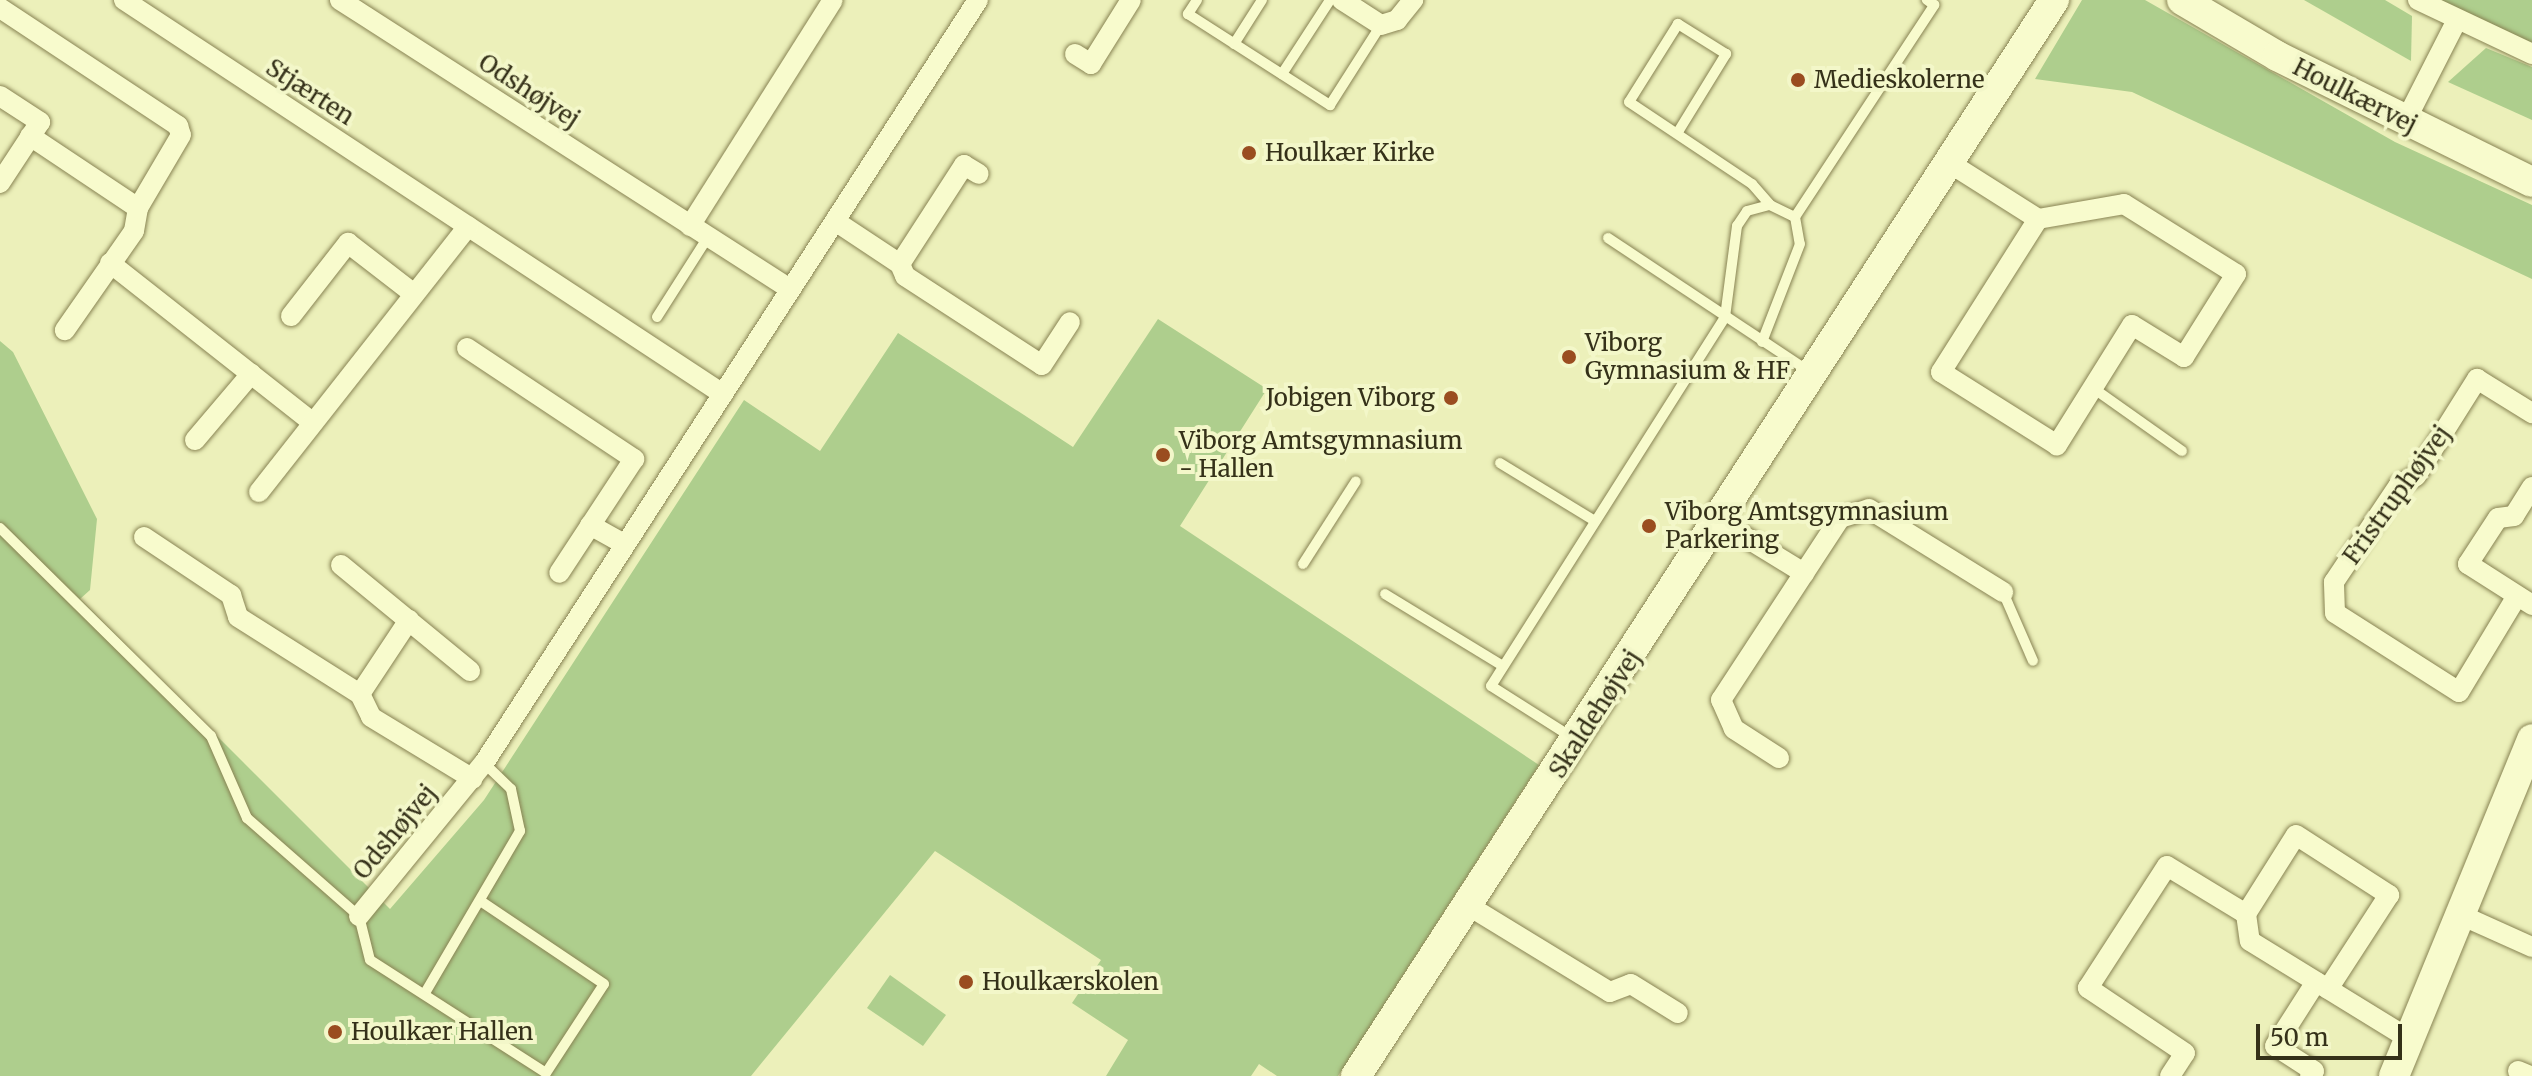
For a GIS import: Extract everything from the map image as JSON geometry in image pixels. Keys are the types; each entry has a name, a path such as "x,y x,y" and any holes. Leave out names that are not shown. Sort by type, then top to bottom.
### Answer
{"street":[{"name":"Stjærten","path":"124,0 723,394"},
{"name":"Odshøjvej","path":"340,0 790,289"},
{"path":"690,226 833,0"},
{"name":"Odshøjvej","path":"359,916 479,771 978,0"},
{"path":"1075,54 1091,64 1131,0"},
{"path":"1342,0 1381,25 1397,20 1413,0"},
{"name":"Skaldehøjvej","path":"1356,1076 1578,741 2054,0"},
{"name":"Houlkærvej","path":"2182,0 2405,122 2532,182"},
{"path":"2418,0 2456,22 2532,54"},
{"path":"0,8 178,126 181,146 138,208 134,231 65,330"},
{"path":"2405,122 2456,22"},
{"path":"0,96 40,122 0,183"},
{"path":"30,136 138,208"},
{"path":"1948,162 2038,219 2124,204 2236,274 2184,357 2132,325 2057,445 1941,372 2038,219"},
{"path":"900,264 964,165 979,174"},
{"path":"835,221 900,264 905,276 1042,365 1070,322"},
{"path":"259,492 468,226"},
{"path":"291,316 348,243 414,294"},
{"path":"110,263 313,423"},
{"path":"467,348 634,459 559,573"},
{"path":"195,440 251,374"},
{"name":"Fristruphøjvej","path":"2532,413 2477,379 2416,476 2399,485 2334,582 2335,613 2459,692 2525,600 2468,564 2498,518 2514,516 2532,487"},
{"path":"1779,758 1734,729 1721,700 1840,518 1869,509 2003,592"},
{"path":"1719,521 1804,573"},
{"path":"590,525 624,544"},
{"name":"Odshøjvej","path":"144,537 231,595 238,617 360,694 371,717 479,771"},
{"path":"341,565 470,671"},
{"path":"360,694 409,620"},
{"path":"2394,1076 2463,916 2532,739"},
{"path":"2310,1076 2314,1071 2275,1046 2322,986 2389,895 2296,835 2246,914 2250,941 2322,986 2411,1040"},
{"path":"2170,1076 2185,1053 2088,988 2167,866 2246,914"},
{"path":"1469,906 1610,992 1631,984 1678,1013"},
{"path":"2463,916 2532,947"}],"lane":[{"path":"1197,0 1188,14 1330,105 1381,25"},
{"path":"1234,44 1262,0"},
{"path":"1282,74 1330,0"},
{"path":"1762,342 1800,244 1795,217 1934,5 1927,0"},
{"path":"1678,132 1726,54 1678,24 1629,102 1678,132 1770,205 1795,217"},
{"path":"1578,741 1491,686 1725,317 1737,226 1747,211 1770,205"},
{"path":"657,317 708,237"},
{"path":"1608,238 1813,374"},
{"path":"2093,388 2182,451"},
{"path":"1500,463 1595,521"},
{"path":"1303,564 1356,481"},
{"name":"Odshøjvej","path":"0,528 211,736 247,818 359,916"},
{"path":"2003,592 2033,661"},
{"path":"1385,594 1503,666"},
{"path":"425,993 482,902 520,831 511,789 479,771"},
{"path":"359,916 370,960 546,1073 604,984 482,902"}],"green space":[{"path":"2082,0 2145,0 2395,142 2532,205 2532,279 2132,92 2035,79"},
{"path":"2304,0 2385,0 2412,16 2411,61"},
{"path":"2436,0 2532,0 2532,44"},
{"path":"2486,48 2532,67 2532,120 2448,82"},
{"path":"1158,319 1267,389 1180,526 1539,765 1338,1076 1277,1076 1259,1064 1251,1076 1106,1076 1128,1040 1072,1003 1101,960 935,851 751,1076 0,1076 0,341 13,352 97,519 90,590 80,599 390,909 484,800 744,400 820,451 898,333 1073,447"},
{"path":"890,975 946,1015 923,1046 867,1008"}],"place":[{"name":"Medieskolerne","path":"1798,80"},
{"name":"Houlkær Kirke","path":"1249,153"},
{"name":"Viborg Gymnasium & HF","path":"1569,357"},
{"name":"Jobigen Viborg","path":"1451,398"},
{"name":"Viborg Amtsgymnasium - Hallen","path":"1163,455"},
{"name":"Viborg Amtsgymnasium Parkering","path":"1649,526"},
{"name":"Houlkærskolen","path":"966,982"},
{"name":"Houlkær Hallen","path":"335,1032"}]}
